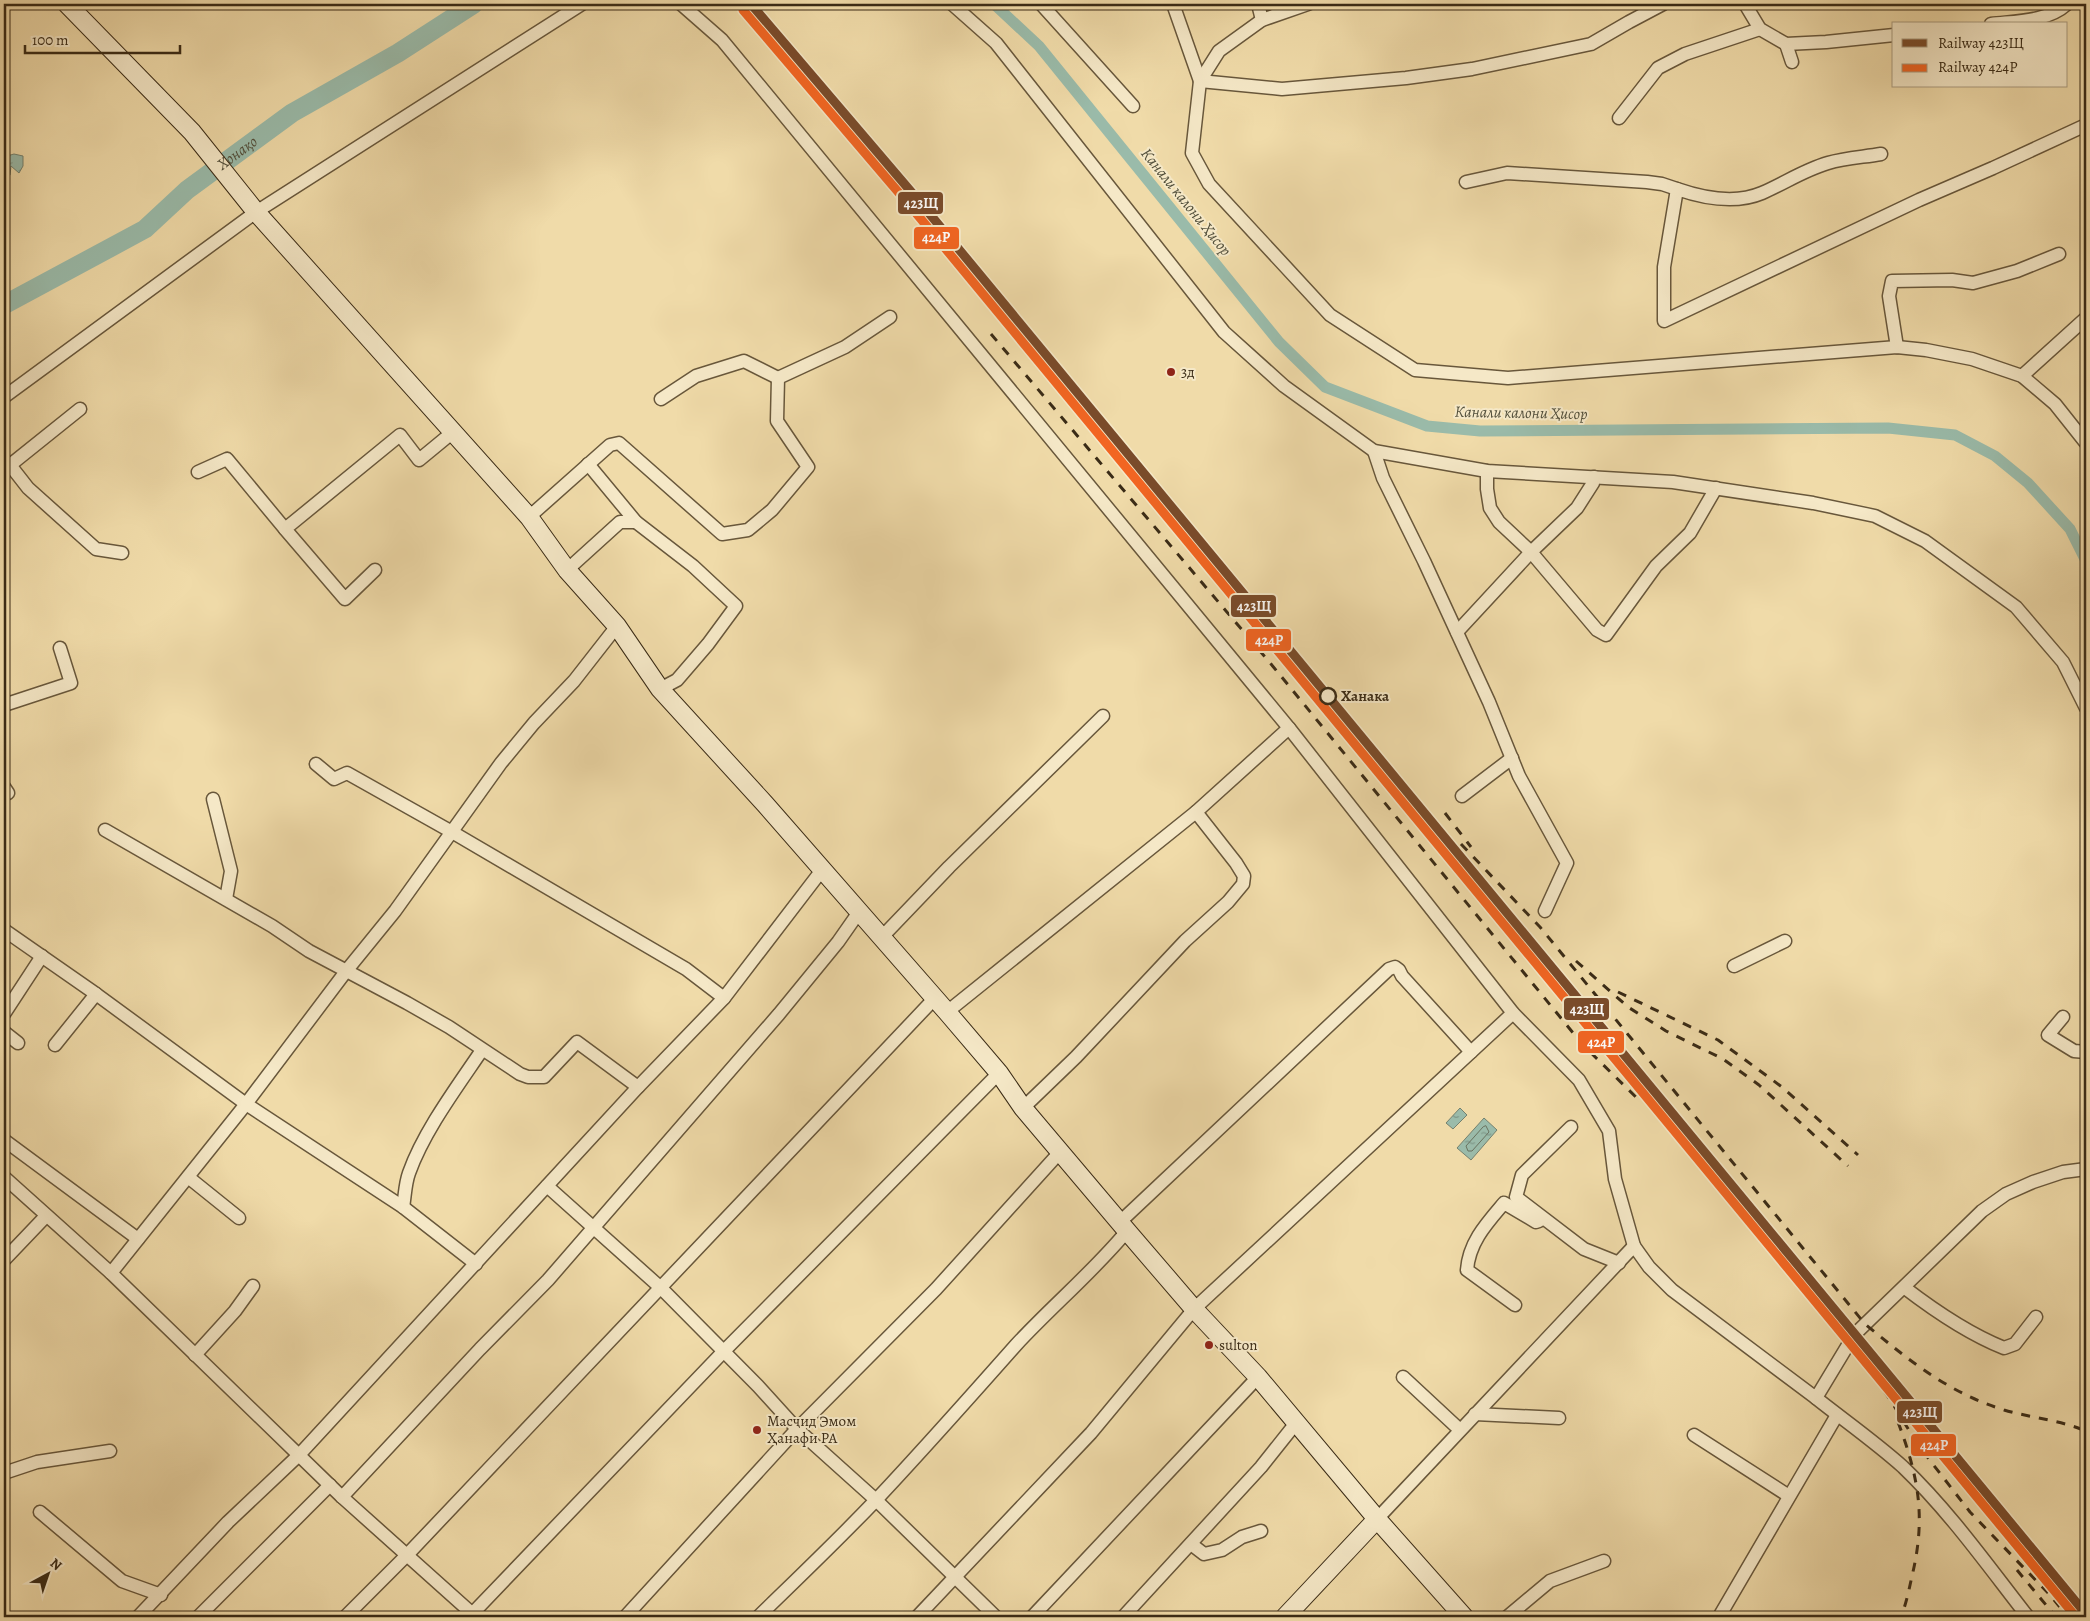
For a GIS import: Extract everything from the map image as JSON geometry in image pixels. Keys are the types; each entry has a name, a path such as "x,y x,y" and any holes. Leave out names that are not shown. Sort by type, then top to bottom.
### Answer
{"street":[{"path":"67,4 192,132 256,212 529,517 567,570 618,626 660,689 935,998 999,1073 1023,1108 1123,1227 1194,1309 1258,1377 1377,1519 1464,1617"},
{"path":"4,397 256,212 582,4"},
{"path":"681,4 722,40 1289,728 1513,1012 1579,1080 1609,1131 1615,1179 1634,1246 1648,1267 1672,1290 1873,1441 1916,1480 1950,1518 2028,1617"},
{"path":"952,4 996,43 1224,332 1284,386 1374,451 1487,471 1674,482 1813,503 1875,516 1925,541 2016,607 2063,662 2086,708"},
{"path":"1041,4 1133,106"},
{"path":"1172,4 1200,81"},
{"path":"1258,4 1262,20"},
{"path":"1308,4 1262,20 1219,51 1200,81 1192,153 1209,184 1330,315 1415,370 1508,378 1897,348 1926,350 1972,359 2022,376 2055,404 2086,443"},
{"path":"1200,81 1282,89 1406,78 1472,69 1591,44 1663,4"},
{"path":"1745,4 1760,29 1786,44 1892,35"},
{"path":"2007,22 2038,18 2067,4"},
{"path":"1620,118 1658,68 1685,54 1760,29"},
{"path":"1786,44 1792,62"},
{"path":"1677,189 1664,267 1664,321 1919,200 2086,125"},
{"path":"1466,182 1507,173 1647,182 1662,184 1700,197 1740,199 1763,192 1791,177 1830,162 1881,154"},
{"path":"1897,348 1889,296 1892,281 1952,280 1973,283 2017,271 2059,254"},
{"path":"778,378 845,347 890,318"},
{"path":"2022,376 2086,318"},
{"path":"661,399 696,376 744,361 778,378"},
{"path":"529,517 610,445 619,443 722,534 748,530 772,510 808,467 777,421 778,378"},
{"path":"80,409 7,468 96,549 122,552"},
{"path":"285,529 400,435 419,460 453,432"},
{"path":"1374,451 1383,478 1457,632 1519,776 1567,863 1545,910"},
{"path":"198,472 227,459 345,599 375,570"},
{"path":"588,464 636,522 692,566 736,606 708,644 676,680 660,689"},
{"path":"1487,471 1490,508 1500,522 1531,552 1597,630 1606,635 1656,566 1690,533 1716,488"},
{"path":"1457,632 1531,552 1577,508 1593,483 1594,476"},
{"path":"567,570 620,522 636,522"},
{"path":"111,1273 246,1104 347,970 395,912 501,763 534,723 574,681 618,626"},
{"path":"4,705 72,683 60,648"},
{"path":"881,938 949,867 1103,716"},
{"path":"947,1012 1196,812 1289,728"},
{"path":"1462,796 1512,758"},
{"path":"316,764 334,779 347,773 452,832 686,969 724,998"},
{"path":"213,799 231,871 226,899"},
{"path":"1023,1108 1076,1057 1185,941 1228,902 1244,884 1244,876 1236,863 1196,812"},
{"path":"105,830 272,926 309,951 441,1022 520,1074 539,1078 552,1071 577,1042 638,1087"},
{"path":"138,1617 161,1595 228,1522 299,1455 638,1087 724,998 822,870"},
{"path":"342,1497 480,1349 548,1280 594,1228 780,1014 838,942 858,912"},
{"path":"4,930 96,994 246,1104 403,1207 476,1264"},
{"path":"1734,966 1785,941"},
{"path":"4,1014 42,956"},
{"path":"758,1617 876,1500 948,1424 1017,1345 1106,1256 1123,1227 1389,969 1395,967 1399,970 1402,976 1471,1052"},
{"path":"55,1045 96,994"},
{"path":"345,1617 407,1555 935,998"},
{"path":"917,1617 1091,1433 1194,1309 1513,1012"},
{"path":"2063,1017 2048,1035 2074,1051 2086,1052"},
{"path":"4,1032 18,1043"},
{"path":"403,1207 409,1173 434,1123 482,1050"},
{"path":"4,1176 111,1273 342,1497 474,1616 724,1351 999,1073"},
{"path":"1571,1127 1522,1176 1516,1197 1584,1249 1618,1263"},
{"path":"4,1140 138,1239"},
{"path":"625,1617 797,1429 936,1289 1060,1152"},
{"path":"1816,1398 1854,1335 1905,1288 1982,1211 2006,1194 2033,1182 2063,1172 2086,1169"},
{"path":"188,1177 239,1218"},
{"path":"547,1186 661,1288 724,1351 797,1429 876,1500 996,1617"},
{"path":"1515,1305 1467,1270 1468,1258 1481,1229 1504,1203 1536,1222 1546,1220"},
{"path":"4,1260 46,1216"},
{"path":"1285,1617 1634,1246"},
{"path":"195,1355 235,1311 253,1286"},
{"path":"1905,1288 1938,1312 1990,1343 2004,1348 2015,1344 2036,1317"},
{"path":"1032,1617 1258,1377"},
{"path":"1403,1377 1460,1430"},
{"path":"1475,1414 1559,1418"},
{"path":"1719,1617 1837,1415"},
{"path":"1123,1617 1261,1467 1296,1423"},
{"path":"1694,1435 1789,1496"},
{"path":"4,1473 37,1462 110,1452"},
{"path":"198,1617 330,1484"},
{"path":"40,1512 122,1581 161,1595"},
{"path":"1191,1544 1204,1554 1222,1550 1242,1537 1261,1531"},
{"path":"1507,1617 1550,1581 1604,1560"}],"water":[{"path":"4,154 7,156 14,154 23,156 23,166 19,173 11,166 10,175 4,182"},
{"path":"1460,1108 1467,1115 1453,1129 1446,1123"},
{"path":"1484,1118 1497,1130 1471,1160 1457,1148"}],"waterway":[{"name":"Хонақо","path":"4,305 145,229 187,190 292,113 398,53 474,4"},
{"name":"Канали калони Ҳисор","path":"994,4 1039,46 1279,342 1325,387 1427,426 1480,431 1888,428 1955,435 1995,456 2028,483 2070,529 2086,561"}],"railway":[{"path":"991,334 1271,664 1583,1045 1642,1103"},
{"path":"1445,813 1471,847"},
{"path":"1461,844 1540,927 1865,1324 1914,1363 1947,1385 1965,1394 2004,1410 2066,1424 2086,1431"},
{"path":"1576,961 1628,1007 1666,1031 1723,1059 1759,1085 1848,1166"},
{"path":"1618,992 1718,1040 1782,1087 1858,1155"},
{"path":"1750,1222 1850,1342 1891,1401 1918,1445 1970,1512 2050,1595 2068,1617"},
{"path":"1897,1401 2047,1582"},
{"path":"1898,1422 1915,1480 1919,1517 1916,1555 1901,1617"},
{"path":"2017,1570 2056,1617"}],"rail line":[{"name":"423Щ","path":"751,4 919,201 2086,1614"},
{"name":"424Р","path":"743,10 911,207 2076,1617"}],"place":[{"name":"3д","path":"1171,372"},
{"name":"Ханака","path":"1328,696"},
{"name":"sulton","path":"1209,1345"},
{"name":"Масҷид Эмом Ҳанафи РА","path":"757,1430"}]}
